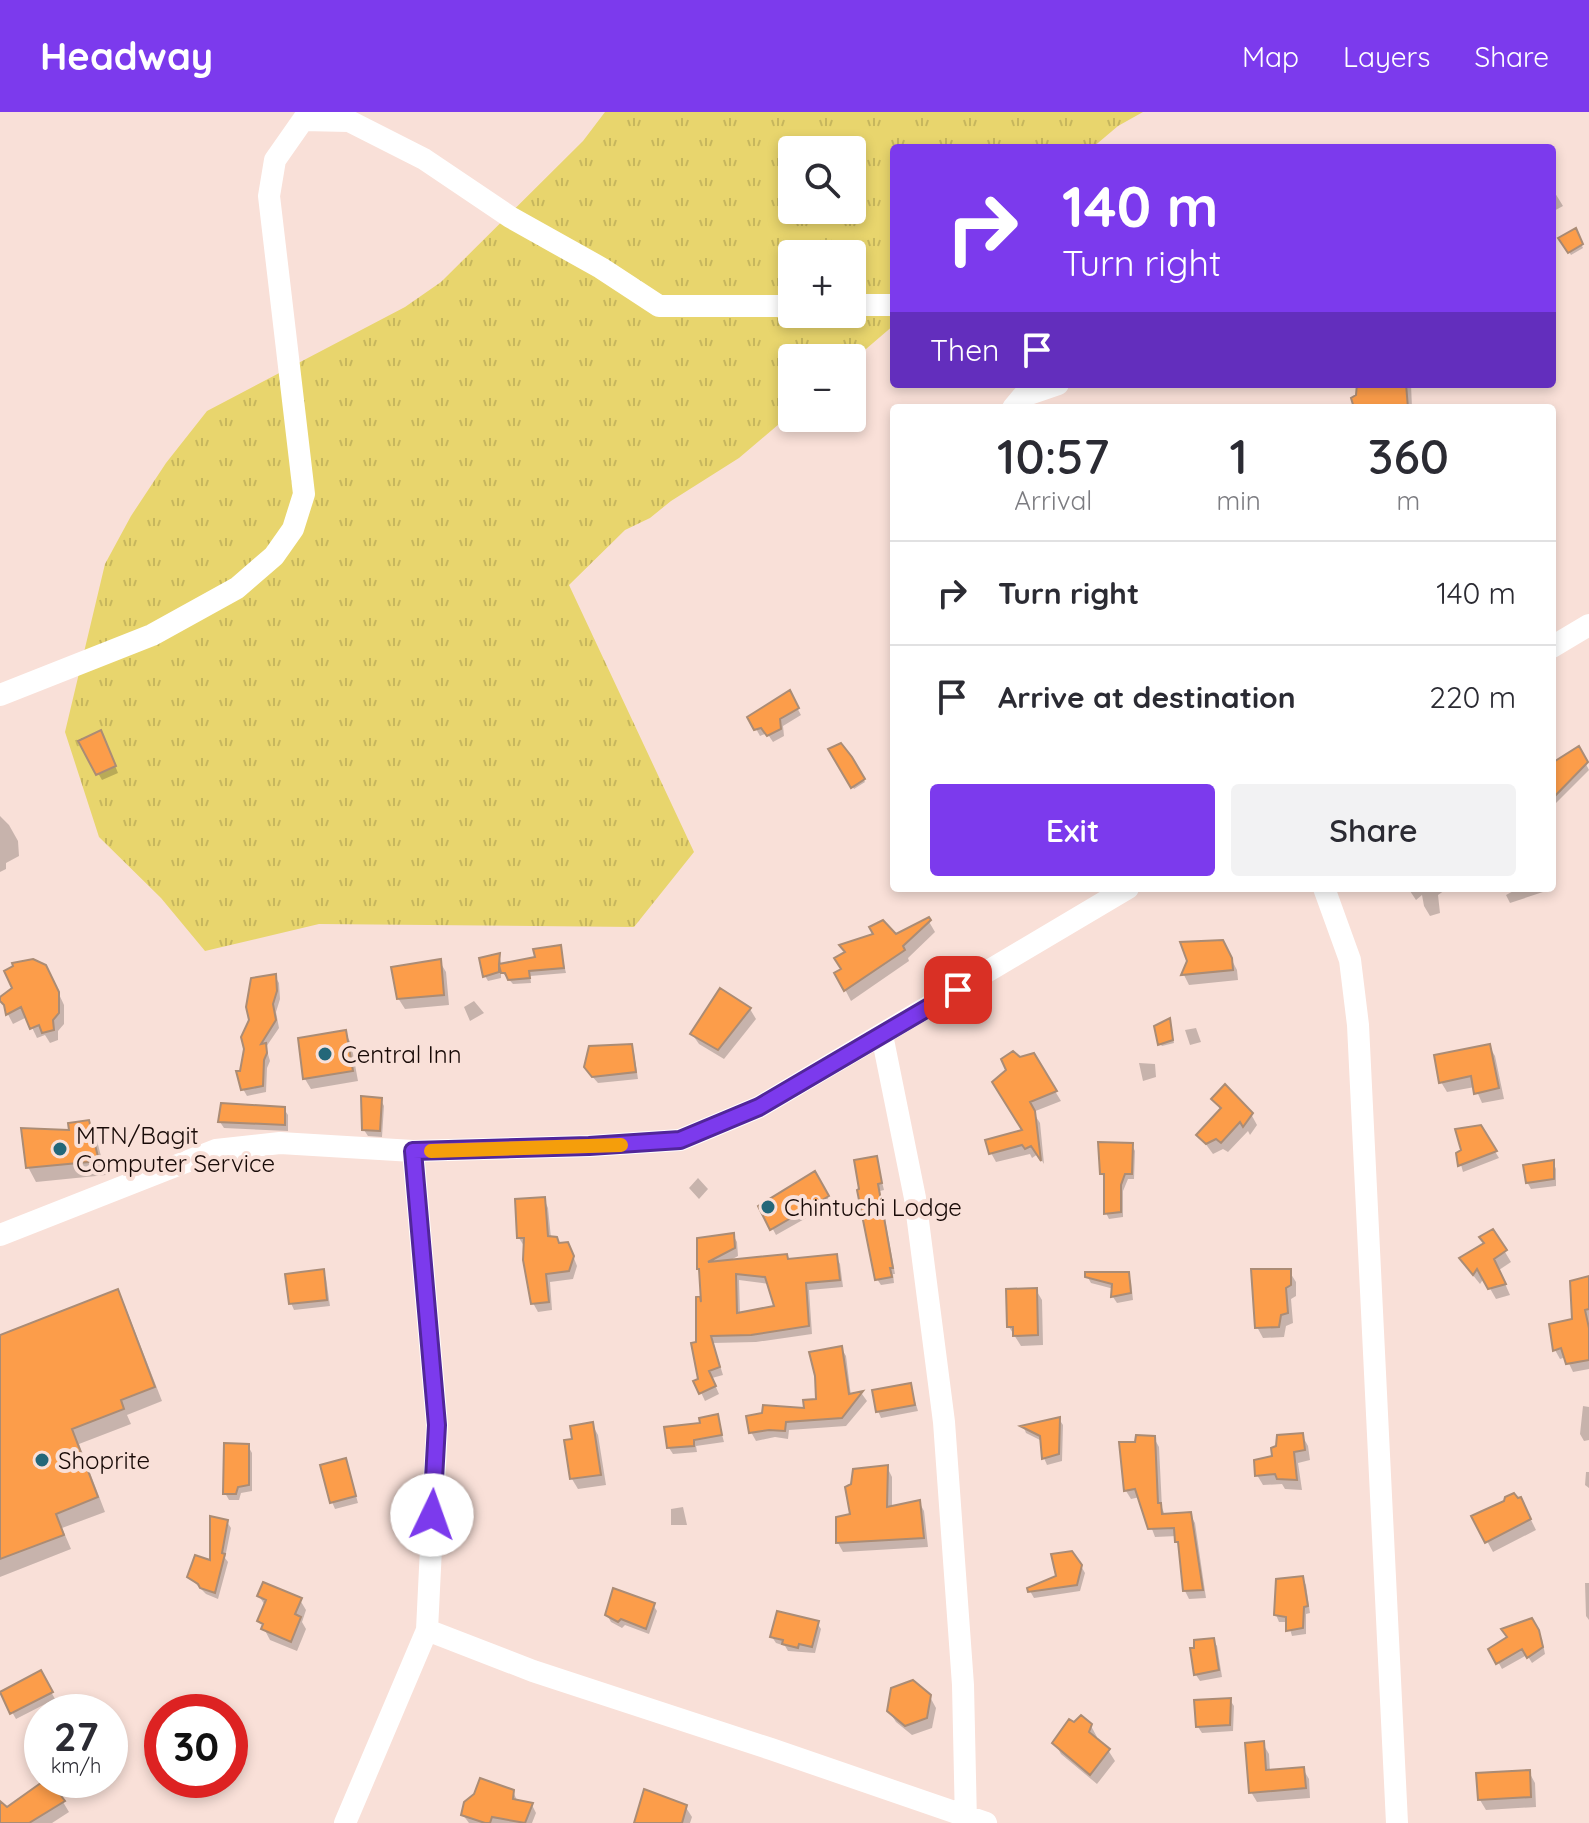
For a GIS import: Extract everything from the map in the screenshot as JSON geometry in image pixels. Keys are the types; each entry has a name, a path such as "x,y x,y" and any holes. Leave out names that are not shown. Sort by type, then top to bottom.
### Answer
{"street":[{"path":"0,695 152,635 237,588 274,556 293,529 304,494 269,196 275,160 303,120 349,121 424,159 510,217 601,268 659,306 778,306"},
{"path":"866,305 890,305"},
{"path":"1015,396 1044,388"},
{"path":"1556,645 1589,625"},
{"path":"0,1235 216,1150 280,1143 413,1151 604,1146 680,1140 759,1107 1121,892"},
{"path":"1325,892 1350,960 1358,1025 1397,1823"},
{"path":"427,1630 533,1671 973,1821 944,1422 915,1198 882,1035"},
{"path":"345,1823 427,1630 437,1425 413,1151"}],"green space":[{"path":"605,112 1143,112 1118,126 1097,144 890,144 890,328 866,349 866,344 778,344 778,425 739,458 650,518 625,530 569,585 694,852 634,927 319,924 205,951 161,898 99,837 65,732 105,564 131,516 166,463 207,411 405,307 441,282 583,141"}],"building":[{"path":"1576,228 1583,244 1568,253 1558,238"},
{"path":"1357,388 1406,388 1408,404 1353,404 1351,398 1356,395"},
{"path":"790,690 799,708 780,719 781,729 767,736 761,728 754,730 747,717"},
{"path":"101,730 116,766 96,775 78,741"},
{"path":"841,743 865,779 851,788 828,749"},
{"path":"1579,746 1588,762 1556,795 1556,760"},
{"path":"929,917 931,920 903,946 905,950 844,991 834,973 841,969 834,958 845,952 839,945 873,934 869,927 883,920 896,934"},
{"path":"1223,940 1232,958 1233,970 1181,975 1187,961 1180,942"},
{"path":"561,945 564,968 529,971 530,978 508,980 505,973 501,973 499,965 499,972 483,977 479,958 500,953 499,964 535,957 533,949"},
{"path":"33,959 46,965 59,992 59,1013 53,1020 54,1030 42,1033 39,1025 30,1029 21,1007 6,1015 0,1001 0,997 12,988 4,971 13,966 12,963"},
{"path":"441,959 444,995 397,999 391,967"},
{"path":"276,974 277,991 273,1004 276,1020 261,1044 266,1043 267,1053 263,1086 241,1090 236,1071 240,1071 244,1049 241,1037 249,1020 246,1007 251,978"},
{"path":"720,988 751,1008 718,1050 690,1034"},
{"path":"1170,1018 1173,1040 1158,1045 1154,1026"},
{"name":"Central Inn","path":"346,1030 353,1071 303,1079 298,1038"},
{"path":"632,1044 636,1072 592,1077 584,1067 589,1046"},
{"path":"1490,1044 1499,1088 1474,1094 1471,1076 1439,1083 1434,1055"},
{"path":"1013,1051 1020,1057 1034,1053 1057,1091 1030,1102 1035,1111 1041,1161 1031,1146 1025,1149 1022,1145 989,1154 985,1140 1022,1130 992,1082 1006,1070 1001,1059"},
{"path":"1225,1084 1253,1113 1243,1127 1240,1122 1221,1143 1216,1139 1206,1144 1196,1135 1221,1108 1211,1099"},
{"path":"361,1096 382,1098 380,1131 362,1130"},
{"path":"221,1103 285,1107 285,1125 218,1122"},
{"name":"MTN/Bagit Computer Service","path":"89,1120 99,1161 26,1168 21,1128 69,1130 68,1123"},
{"path":"1481,1125 1497,1151 1458,1166 1456,1153 1461,1150 1455,1129"},
{"path":"1098,1142 1133,1143 1132,1174 1125,1174 1121,1185 1121,1212 1104,1214 1104,1174 1100,1174"},
{"path":"877,1156 882,1183 878,1184 893,1268 890,1268 892,1277 875,1280 854,1160"},
{"path":"1554,1160 1554,1179 1526,1183 1523,1165"},
{"path":"815,1171 829,1196 770,1230 758,1206"},
{"path":"545,1197 548,1236 557,1237 559,1243 568,1242 574,1256 569,1271 546,1274 549,1302 531,1304 523,1260 524,1238 517,1238 515,1199"},
{"path":"1493,1229 1507,1250 1494,1259 1506,1284 1488,1289 1477,1269 1473,1275 1459,1258 1484,1243 1479,1237"},
{"path":"734,1233 735,1248 708,1262 787,1254 788,1259 837,1254 840,1280 806,1283 809,1326 751,1335 711,1336 720,1367 709,1371 716,1386 699,1394 693,1381 698,1379 691,1343 696,1342 696,1297 700,1296 701,1302 697,1238","holes":["736,1274 765,1277 774,1306 737,1313"]},
{"path":"324,1269 327,1300 289,1304 285,1274"},
{"path":"1251,1269 1291,1269 1291,1285 1286,1288 1288,1313 1281,1315 1279,1327 1255,1328"},
{"path":"1085,1272 1129,1272 1131,1293 1111,1297 1112,1284 1085,1277"},
{"path":"1589,1276 1589,1309 1585,1310 1589,1328 1589,1360 1566,1364 1561,1348 1553,1351 1549,1324 1572,1319 1570,1281"},
{"path":"1037,1288 1038,1335 1013,1336 1013,1327 1007,1327 1006,1289"},
{"name":"Shoprite","path":"118,1289 155,1387 121,1400 124,1409 72,1429 98,1497 56,1514 64,1535 0,1559 0,1335"},
{"path":"842,1346 849,1394 863,1391 842,1418 786,1422 785,1431 749,1433 746,1416 762,1413 763,1405 804,1408 803,1400 816,1399 809,1352"},
{"path":"911,1383 915,1405 876,1412 872,1390"},
{"path":"718,1414 722,1435 694,1440 694,1446 667,1448 664,1427 700,1423 699,1418"},
{"path":"1060,1417 1059,1454 1042,1459 1040,1436 1020,1426"},
{"path":"593,1422 601,1475 570,1479 564,1440 572,1439 570,1426"},
{"path":"1303,1433 1305,1450 1294,1452 1297,1480 1277,1479 1275,1474 1255,1476 1254,1460 1272,1456 1271,1448 1276,1446 1277,1435"},
{"path":"1136,1435 1155,1436 1158,1503 1161,1503 1162,1514 1191,1512 1203,1590 1183,1591 1174,1528 1148,1529 1135,1489 1124,1491 1119,1442 1135,1442"},
{"path":"224,1443 249,1444 249,1485 238,1487 236,1494 223,1494"},
{"path":"346,1458 356,1496 330,1503 320,1465"},
{"path":"888,1465 887,1507 920,1500 924,1538 836,1543 836,1517 850,1514 845,1487 851,1484 853,1469"},
{"path":"1514,1493 1521,1497 1531,1519 1485,1543 1471,1516"},
{"path":"210,1516 228,1520 222,1553 225,1554 215,1593 200,1588 187,1577 195,1555 210,1560"},
{"path":"1072,1551 1082,1565 1077,1585 1028,1592 1027,1588 1056,1576 1051,1554"},
{"path":"1303,1576 1308,1606 1304,1607 1303,1628 1286,1631 1286,1617 1274,1615 1276,1579"},
{"path":"263,1582 302,1598 295,1614 301,1617 291,1642 261,1629 263,1624 257,1621 266,1600 257,1596"},
{"path":"613,1588 655,1603 646,1629 621,1619 618,1622 605,1615"},
{"path":"777,1611 819,1621 812,1647 799,1644 798,1648 770,1637"},
{"path":"1532,1618 1543,1647 1527,1658 1522,1649 1496,1664 1488,1649 1507,1637 1501,1629"},
{"path":"1214,1638 1219,1670 1194,1675 1190,1648 1194,1648 1194,1640"},
{"path":"41,1670 53,1692 24,1694 24,1707 10,1714 0,1692"},
{"path":"913,1680 931,1695 927,1718 905,1726 887,1711 891,1688"},
{"path":"1231,1698 1230,1725 1196,1727 1194,1700"},
{"path":"1081,1715 1092,1724 1089,1732 1110,1749 1090,1775 1052,1743 1069,1719 1074,1722"},
{"path":"1264,1741 1266,1770 1304,1767 1306,1788 1249,1793 1245,1743"},
{"path":"1530,1770 1531,1797 1478,1800 1476,1773"},
{"path":"480,1778 514,1790 513,1799 533,1803 525,1823 492,1817 490,1823 485,1823 461,1815 464,1802 474,1794"},
{"path":"644,1789 687,1805 682,1823 634,1823"},
{"path":"24,1795 24,1798 63,1798 65,1801 29,1823 0,1823 0,1801 7,1807"}],"slow traffic":[{"path":"431,1151 621,1145"}],"place":[{"name":"Central Inn","path":"325,1054"},
{"name":"MTN/Bagit Computer Service","path":"60,1149"},
{"name":"Chintuchi Lodge","path":"768,1207"},
{"name":"Shoprite","path":"42,1460"}],"route":[{"path":"432,1515 437,1425 413,1151 680,1140 759,1107 958,990"}]}
